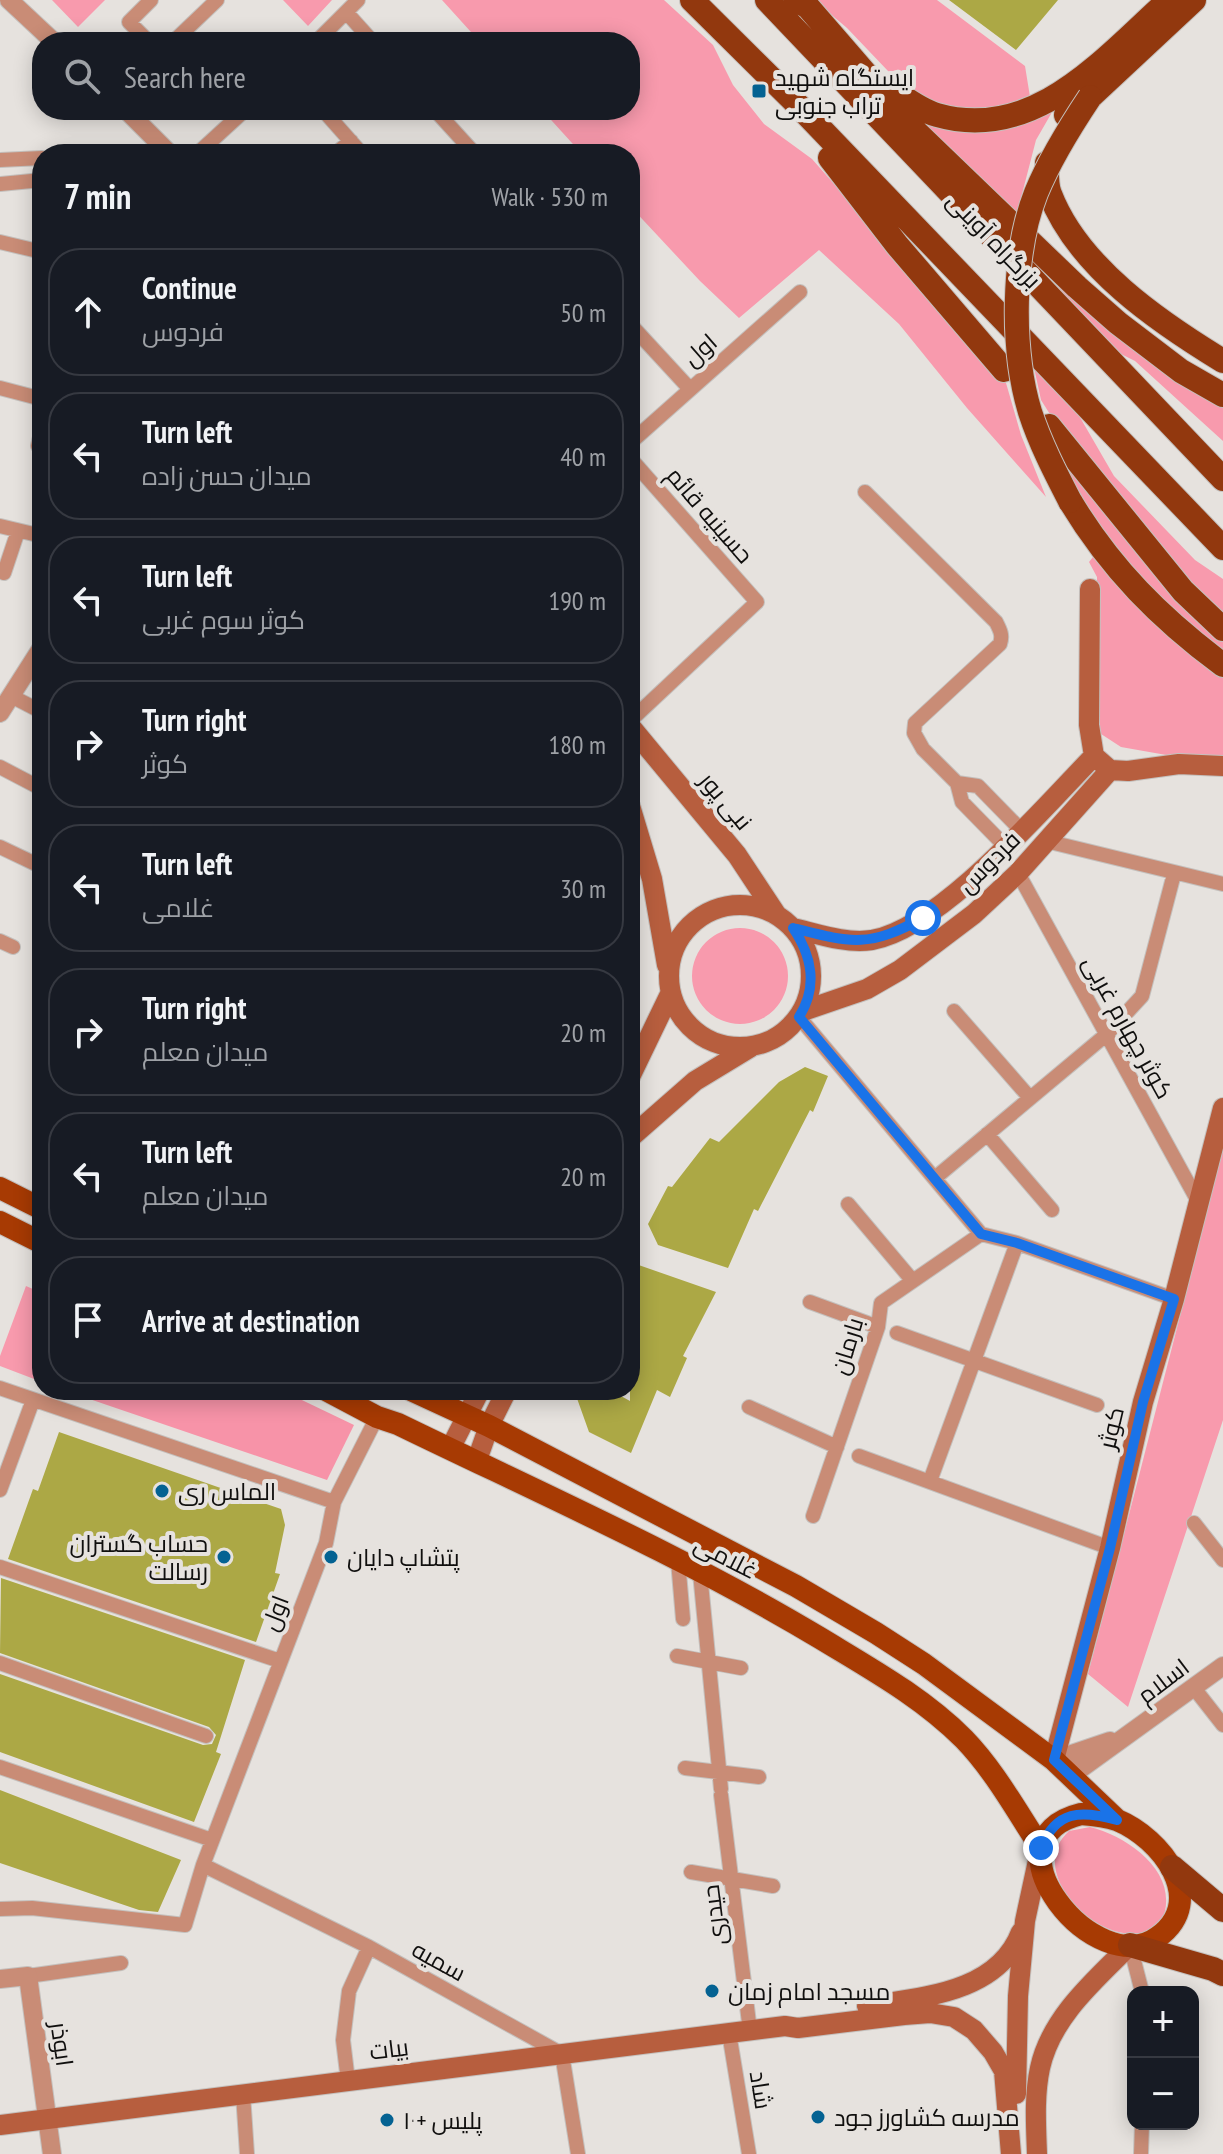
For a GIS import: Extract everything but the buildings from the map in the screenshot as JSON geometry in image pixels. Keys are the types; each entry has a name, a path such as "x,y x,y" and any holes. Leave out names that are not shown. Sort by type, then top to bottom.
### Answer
{"highway":[{"path":"692,0 792,99 822,147 897,245 1004,370"},
{"name":"بزرگراه آوینی","path":"767,0 1223,479"},
{"path":"796,0 808,7 917,133 1077,287 1181,371 1223,395"},
{"path":"870,78 934,115 964,121 1012,117 1047,103 1097,67 1169,0"},
{"path":"1194,0 1090,97 1071,125 1036,195 1023,243 1019,346 1029,411 1046,455 1096,543 1139,594 1223,665"},
{"path":"1097,67 1052,141 1047,164 1049,192 1075,240 1118,285 1178,333 1223,361"},
{"name":"بزرگراه آوینی","path":"792,99 1223,548"},
{"path":"1049,426 1183,591 1223,629"},
{"path":"1172,1867 1223,1910"},
{"path":"1130,1945 1220,1965"}],"main road":[{"path":"1090,589 1089,725 1094,756 1110,770 1128,771 1179,764 1223,766"},
{"name":"نبی پور","path":"640,735 737,855 776,914"},
{"name":"فردوس","path":"793,928 845,940 870,940 893,935 923,918 1006,847 1094,756"},
{"name":"فردوس","path":"801,1014 867,989 900,970 974,914 1018,873 1110,770"},
{"path":"640,839 652,879 670,994 678,1014 692,1030 709,1042 730,1047 751,1047"},
{"path":"640,1130 695,1081 751,1047 778,1037 801,1014 810,990 811,968 805,947 793,928 776,914 758,907 737,904 717,908 699,917 678,940 668,968"},
{"path":"640,1056 670,994"},
{"name":"کوثر","path":"1054,1760 1110,1548 1143,1402 1174,1299 1223,1108"},
{"path":"0,1188 32,1204"},
{"path":"0,1222 32,1238"},
{"name":"غلامی","path":"345,1400 477,1460 678,1561 782,1616 924,1702 988,1767 1041,1848"},
{"name":"غلامی","path":"432,1400 489,1426 796,1586 863,1625 924,1664 1054,1760 1117,1820"},
{"path":"450,1449 475,1400"},
{"path":"477,1460 502,1400"},
{"path":"1012,2154 1018,1996 1025,1921 1041,1848 1047,1833 1065,1818 1081,1814 1117,1820 1148,1840 1172,1867 1181,1902 1170,1928 1152,1942 1130,1945 1095,1936 1073,1921 1057,1903 1044,1874 1041,1848"},
{"path":"785,2026 796,2018 926,1997 967,1985 991,1972 1007,1957 1025,1921"},
{"path":"1037,2154 1036,2100 1045,2048 1056,2026 1130,1945"},
{"path":"785,2026 798,2028 930,2013 954,2017 974,2030 1004,2071 1012,2154"},
{"name":"بیات","path":"0,2125 785,2026"}],"street":[{"path":"9,0 43,32"},
{"path":"139,32 129,22 151,0"},
{"path":"183,32 217,0"},
{"path":"326,32 358,0"},
{"path":"346,12 364,32"},
{"path":"136,120 160,144"},
{"path":"208,144 234,120"},
{"path":"332,120 354,144"},
{"path":"444,120 466,144"},
{"path":"347,144 351,141"},
{"path":"0,160 32,158"},
{"path":"0,184 32,181"},
{"path":"0,242 32,250"},
{"name":"اول","path":"640,434 800,292"},
{"path":"640,335 689,388"},
{"path":"0,388 32,396"},
{"name":"حسینیه قائم","path":"640,469 757,602 640,713"},
{"path":"865,492 996,622 1002,637 1000,644 915,723 914,733 923,749 957,783 962,802 1006,847"},
{"path":"0,526 32,534"},
{"path":"4,573 18,531"},
{"path":"0,713 32,663"},
{"path":"11,696 32,707"},
{"path":"0,767 32,784"},
{"path":"957,783 978,786 1021,830"},
{"path":"1046,841 1223,884"},
{"path":"0,847 32,862"},
{"name":"کوثر چهارم غربی","path":"1018,873 1199,1203"},
{"path":"935,1178 1107,1034 1142,996 1174,874"},
{"path":"954,1011 1030,1098"},
{"path":"801,1014 981,1234 1017,1243 1174,1299"},
{"path":"987,1134 1052,1210"},
{"path":"848,1204 912,1280"},
{"name":"بارمان","path":"813,1516 878,1327 881,1303 981,1234"},
{"path":"930,1481 1017,1243"},
{"path":"810,1302 878,1327"},
{"path":"897,1333 1097,1405"},
{"path":"0,1388 32,1400"},
{"path":"0,1490 33,1400 334,1502"},
{"path":"749,1407 837,1447"},
{"name":"اول","path":"0,1909 32,1908 185,1925 212,1840 326,1543 334,1502 377,1417"},
{"path":"859,1456 1110,1548"},
{"path":"1194,1523 1223,1560"},
{"path":"678,1561 683,1619"},
{"path":"0,1567 280,1661"},
{"name":"حیدری","path":"700,1573 721,1792 750,2031"},
{"path":"677,1656 741,1668"},
{"path":"0,1663 206,1736"},
{"name":"اسلام","path":"1072,1775 1223,1666"},
{"path":"1194,1688 1223,1725"},
{"path":"1054,1760 1131,1734"},
{"path":"0,1767 212,1840"},
{"path":"685,1768 759,1777"},
{"name":"سمیه","path":"203,1865 369,1947 562,2054"},
{"path":"691,1872 773,1886"},
{"path":"1130,1945 1140,1986"},
{"path":"348,2081 343,2040 349,1991 369,1947"},
{"path":"0,1979 121,1963"},
{"name":"ابوذر","path":"28,1976 52,2154"},
{"name":"شاد","path":"729,2033 749,2154"},
{"path":"562,2054 578,2154"},
{"path":"243,2094 247,2154"},
{"path":"1141,2154 1142,2130"}],"shaded area":[{"path":"52,0 105,0 78,27"},
{"path":"283,0 332,0 308,26"},
{"path":"442,0 664,0 713,45 733,85 764,124 812,159 983,353 1006,383 1021,435 1046,497 967,408 899,324 819,250 739,318 640,217 640,144 573,144 551,120 640,120 640,32 471,32"},
{"path":"814,0 937,0 1025,66 1031,103 966,115 909,93 847,28"},
{"path":"1059,100 1036,140 1015,221 904,105 933,121"},
{"path":"1037,255 1223,401 1223,441 1135,361 1117,352 1035,267"},
{"path":"1033,363 1074,407 1114,476 1195,560 1223,579 1223,623 1070,446 1041,400"},
{"path":"1049,436 1223,639 1223,653 1160,602 1083,506"},
{"path":"1093,557 1132,601 1223,678 1223,765 1121,747 1098,732 1097,577 1089,562"},
{"path":"740,928 758,932 774,942 784,958 788,976 784,994 774,1010 758,1020 740,1024 722,1020 706,1010 696,994 692,976 696,958 706,942 722,932"},
{"path":"1223,1149 1223,1420 1128,1707 1088,1674"},
{"path":"26,1286 32,1289 32,1378 0,1366 0,1356"},
{"path":"92,1400 302,1400 354,1425 327,1480"},
{"path":"1090,1827 1121,1839 1136,1849 1159,1874 1165,1889 1166,1906 1161,1923 1145,1932 1126,1933 1107,1928 1088,1917 1072,1902 1055,1866 1057,1847 1069,1831"}],"place":[{"name":"ایستگاه شهید تراب جنوبی","path":"759,91"},
{"name":"الماس ری","path":"162,1491"},
{"name":"حساب گستران رسالت","path":"224,1557"},
{"name":"پتشاپ دایان","path":"331,1557"},
{"name":"مسجد امام زمان","path":"712,1991"},
{"name":"مدرسه کشاورز جود","path":"818,2117"},
{"name":"پلیس +۱۰","path":"387,2120"}],"route":[{"path":"923,918 893,935 870,940 845,940 793,928 805,947 811,968 810,990 799,1017 981,1234 1017,1243 1174,1299 1143,1402 1110,1548 1054,1760 1117,1820 1081,1814 1065,1818 1053,1825 1041,1848"}]}
